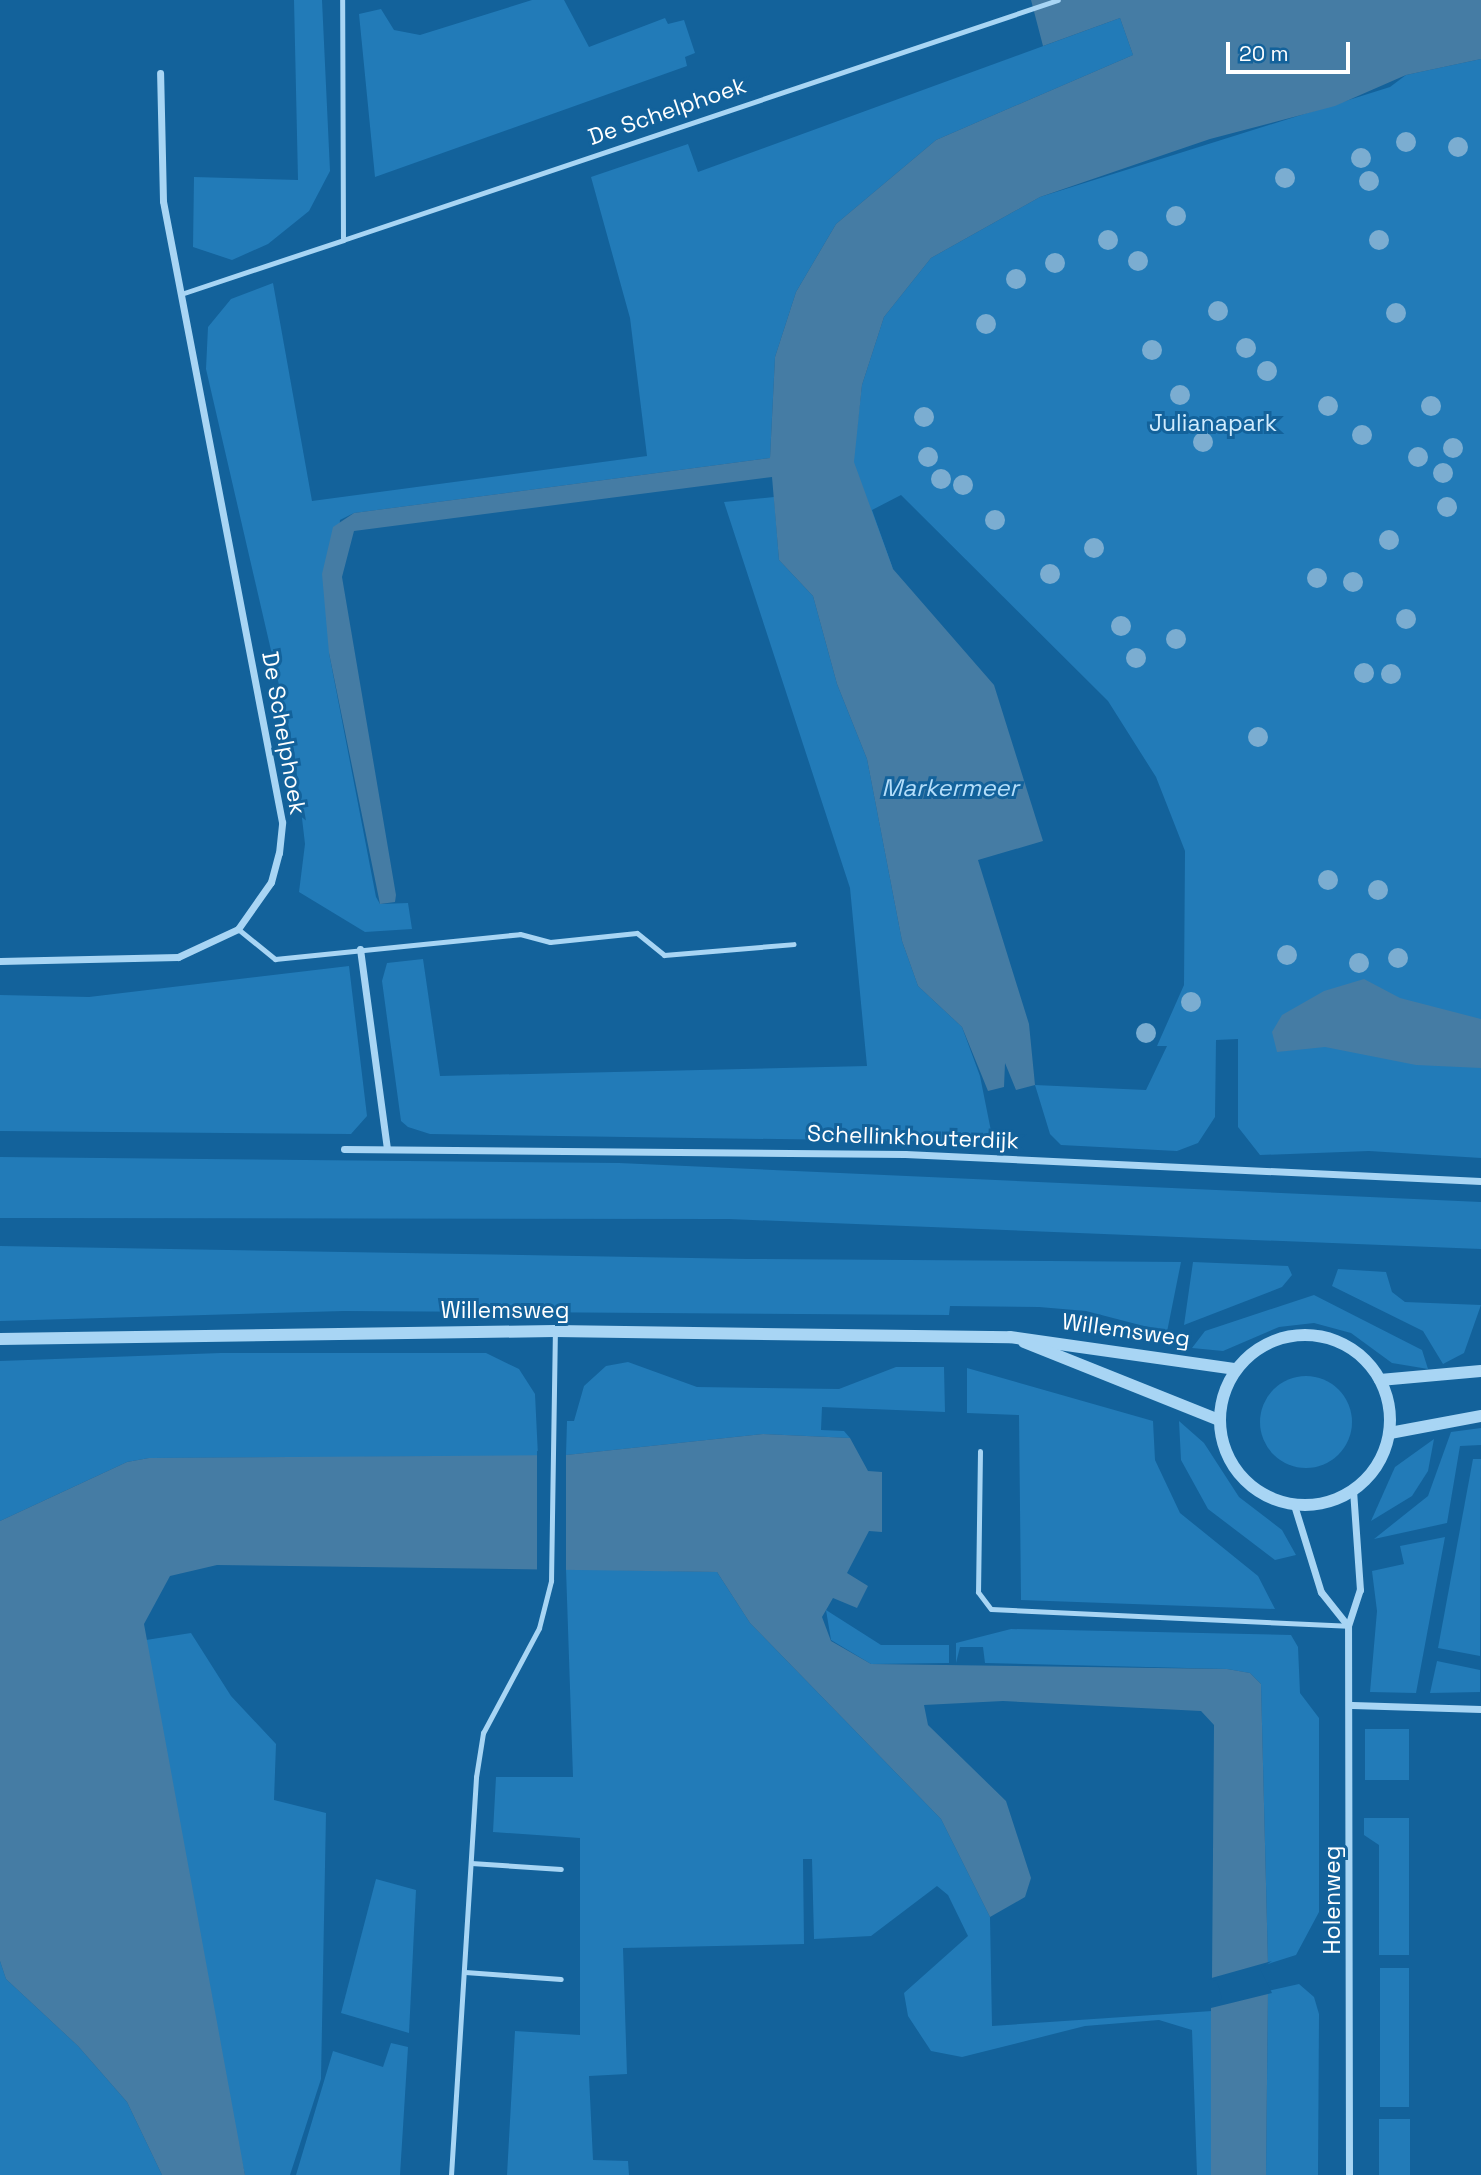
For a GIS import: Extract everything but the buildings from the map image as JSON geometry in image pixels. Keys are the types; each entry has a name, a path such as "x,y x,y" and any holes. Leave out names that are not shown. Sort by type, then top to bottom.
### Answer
{"street":[{"name":"De Schelphoek","path":"0,961 178,957 238,929 271,882 282,822 163,201 160,73"},
{"path":"360,949 387,1148"},
{"name":"Schellinkhouterdijk","path":"344,1149 905,1154 1481,1181"},
{"name":"Willemsweg","path":"0,1339 555,1331 1010,1336 1236,1369"},
{"path":"1311,1335 1363,1357 1380,1380 1390,1433 1371,1475 1353,1491 1325,1504 1293,1505 1264,1496 1240,1477 1224,1450 1219,1420 1236,1369 1283,1337 1311,1335"},
{"name":"Willemsweg","path":"1010,1336 1219,1420"},
{"path":"1380,1380 1481,1371"},
{"path":"1390,1433 1481,1416"},
{"name":"Holenweg","path":"1349,2175 1352,1705 1348,1626 1360,1590 1353,1491"},
{"path":"1293,1505 1321,1592 1348,1626"},
{"path":"1352,1705 1481,1709"}],"lane":[{"path":"342,0 343,240"},
{"name":"De Schelphoek","path":"181,294 1058,0"},
{"path":"238,929 275,959 520,934 550,942 637,933 664,955 794,944"},
{"path":"451,2175 471,1863 483,1732 539,1628 551,1581 555,1331"},
{"path":"980,1451 978,1592 991,1609 1348,1626"},
{"path":"471,1863 561,1869"},
{"path":"465,1972 561,1979"}],"green space":[{"path":"294,0 322,0 330,171 309,211 268,244 232,260 193,247 194,177 298,180"},
{"path":"532,0 564,0 589,47 665,18 668,24 684,20 695,53 685,57 687,66 375,177 359,14 381,9 394,30 420,35"},
{"path":"1120,18 1133,55 936,140 836,224 796,292 775,357 770,458 354,513 340,520 329,653 376,897 380,904 408,903 412,929 365,932 299,892 305,844 294,750 206,369 208,327 231,299 273,283 312,501 647,456 630,318 591,177 688,144 698,172"},
{"name":"Julianapark","path":"1481,59 1481,1158 1369,1151 1260,1155 1238,1127 1238,1039 1216,1040 1215,1117 1198,1143 1177,1151 1061,1145 1050,1134 1035,1085 1146,1090 1167,1046 1157,1046 1184,985 1185,851 1156,777 1108,701 901,495 872,510 893,569 888,562 853,461 862,385 884,317 931,258 1040,197 1390,87 1406,75"},
{"path":"774,497 779,560 813,596 837,684 867,759 902,941 918,986 962,1027 980,1076 991,1131 978,1142 430,1134 408,1127 401,1121 382,981 387,963 423,959 440,1076 867,1066 850,888 724,502"},
{"path":"349,966 367,1116 351,1134 0,1131 0,995 89,997"},
{"path":"0,1157 619,1163 1481,1202 1481,1249 729,1219 0,1218"},
{"path":"0,1246 748,1259 1181,1262 1167,1332 1086,1311 1039,1307 950,1306 949,1315 344,1311 0,1321"},
{"path":"1193,1262 1288,1266 1292,1275 1282,1287 1184,1325"},
{"path":"1338,1269 1386,1272 1392,1292 1405,1302 1481,1305 1464,1353 1443,1364 1423,1331 1332,1286"},
{"path":"1314,1295 1422,1350 1428,1369 1392,1363 1351,1333 1314,1323 1279,1327 1223,1351 1192,1348 1205,1331"},
{"path":"221,1353 486,1353 519,1369 535,1394 538,1456 149,1458 127,1462 0,1521 0,1361"},
{"path":"628,1362 697,1387 839,1389 896,1367 944,1367 945,1412 822,1407 821,1430 844,1431 850,1438 763,1434 566,1455 567,1421 574,1421 584,1386 606,1366"},
{"path":"967,1368 1153,1421 1155,1460 1180,1513 1258,1576 1275,1609 1021,1600 1019,1415 967,1413"},
{"path":"1297,1376 1315,1376 1332,1383 1345,1396 1352,1413 1352,1431 1345,1448 1332,1461 1315,1468 1297,1468 1280,1461 1267,1448 1260,1431 1260,1413 1267,1396 1280,1383"},
{"path":"1179,1421 1204,1443 1239,1497 1282,1530 1296,1555 1275,1560 1208,1509 1181,1460"},
{"path":"1481,1428 1481,1445 1460,1446 1447,1523 1374,1539 1428,1496 1451,1432"},
{"path":"1434,1439 1428,1471 1412,1496 1371,1521 1395,1467"},
{"path":"1473,1459 1481,1459 1480,1656 1438,1648"},
{"path":"1445,1537 1416,1693 1370,1692 1377,1611 1372,1571 1404,1564 1400,1546"},
{"path":"566,1569 717,1572 750,1623 941,1819 990,1917 992,2026 1212,2011 1211,2175 1197,2175 1192,2030 1159,2020 1134,2022 1085,2026 962,2057 931,2051 908,2016 904,1993 968,1936 948,1895 937,1886 871,1936 814,1939 812,1859 803,1859 804,1944 623,1948 627,2074 589,2076 593,2160 628,2161 629,2175 507,2175 515,2031 580,2035 580,1838 493,1832 496,1777 573,1777"},
{"path":"826,1610 881,1645 949,1645 949,1663 871,1664 831,1640"},
{"path":"1011,1629 1291,1635 1298,1647 1300,1693 1319,1718 1319,1912 1296,1955 1268,1964 1261,1684 1250,1673 1227,1669 985,1663 983,1647 960,1647 956,1663 956,1643"},
{"path":"191,1633 231,1696 276,1744 274,1800 326,1813 321,2079 290,2175 245,2175 234,2126 146,1640"},
{"path":"1437,1661 1480,1670 1480,1692 1430,1693"},
{"path":"1365,1729 1409,1729 1409,1780 1365,1780"},
{"path":"1364,1818 1409,1818 1409,1955 1379,1955 1379,1845 1364,1835"},
{"path":"376,1879 416,1890 409,2033 341,2013"},
{"path":"0,1961 6,1979 78,2046 127,2102 162,2175 0,2175"},
{"path":"1380,1968 1409,1968 1409,2107 1380,2107"},
{"path":"1299,1984 1314,1997 1319,2014 1318,2175 1266,2175 1268,1991"},
{"path":"391,2043 408,2047 400,2175 296,2175 333,2051 383,2067"},
{"path":"1379,2119 1410,2119 1410,2175 1379,2175"}],"water":[{"name":"Markermeer","path":"1031,0 1481,0 1481,59 1406,75 1335,106 1210,139 1040,197 931,258 884,317 862,385 854,462 893,569 994,685 1043,841 978,860 1029,1024 1035,1085 1016,1090 1005,1063 1004,1087 988,1091 962,1027 918,986 902,941 867,759 837,684 813,596 779,560 772,477 354,531 342,577 396,895 395,902 380,904 329,653 322,574 333,527 354,513 770,458 775,357 796,292 836,224 936,140 1133,55 1120,18 1043,46"},
{"path":"1364,979 1400,998 1481,1019 1481,1068 1416,1065 1325,1047 1277,1052 1272,1032 1282,1015 1324,991"},
{"path":"763,1434 850,1438 868,1471 882,1472 882,1532 869,1531 847,1573 868,1586 857,1608 833,1598 822,1617 831,1641 871,1664 1227,1669 1250,1673 1261,1684 1268,1964 1257,1966 1263,1992 1268,1991 1266,2175 1211,2175 1211,2005 1226,2002 1220,1976 1212,1979 1214,1725 1201,1711 1003,1701 924,1705 928,1725 1006,1801 1031,1878 1025,1897 990,1917 941,1819 750,1623 717,1572 217,1565 170,1576 144,1624 245,2175 162,2175 127,2102 78,2046 6,1979 0,1961 0,1521 127,1462 149,1458 566,1455"}],"pier":[{"path":"537,1451 566,1451 566,1573 537,1573"},
{"path":"1272,1961 1260,1969 1272,1993 1211,2008 1210,2002 1222,1999 1217,1981 1208,1979"}]}
